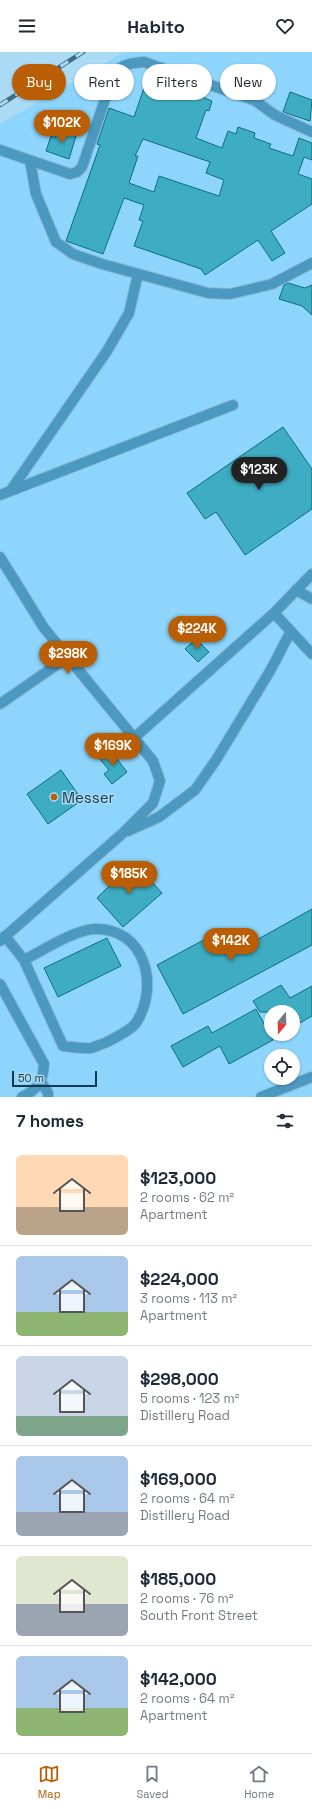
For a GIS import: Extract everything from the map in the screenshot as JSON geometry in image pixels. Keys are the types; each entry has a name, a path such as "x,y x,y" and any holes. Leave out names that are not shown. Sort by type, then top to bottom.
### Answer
{"street":[{"path":"0,150 70,174 78,172 82,167 110,81 114,73 120,67 130,63 144,62 254,100 275,115 312,132"},
{"path":"30,161 36,194 56,242 73,254 102,264 208,293 230,294 272,284 312,263"},
{"path":"11,490 107,351 129,313 138,274"},
{"path":"0,495 233,405"},
{"path":"0,557 44,628 153,760 160,781 153,803 123,833 3,938 24,960 63,1046 91,1048 114,1039 135,1024 145,1004 147,978 144,960 130,941 112,930 92,929 70,936 24,960"},
{"path":"134,738 274,614 312,574"},
{"path":"296,590 312,599"},
{"path":"274,614 312,654"},
{"path":"123,833 159,817 195,790 220,754 270,671 291,631"},
{"path":"0,704 68,657"},
{"path":"0,984 44,1064 41,1082 34,1091 22,1097"},
{"path":"261,1097 312,1077"},
{"path":"41,1082 48,1093 48,1097"}],"shaded area":[{"path":"124,52 312,52 312,1095 307,1097 0,1097 0,124 41,100 66,100 66,86 74,81 74,100 134,100 134,64 103,64"}],"building":[{"path":"290,92 312,100 310,121 283,112"},
{"path":"142,94 142,100 210,100 212,101 209,111 206,110 196,138 222,148 228,131 236,134 238,127 255,133 254,138 271,144 269,148 293,156 299,138 312,143 312,160 304,157 298,174 312,179 312,204 271,231 285,253 272,261 258,240 205,275 201,269 134,246 143,221 139,220 144,205 124,198 103,254 66,241 100,145 97,144 109,108 134,117","holes":["143,139 210,162 206,173 224,180 219,196 159,176 154,192 129,183 138,156 135,156"]},
{"path":"58,129 76,136 69,159 46,151 51,136 55,138"},
{"path":"288,283 305,288 312,285 312,315 302,306 279,299 284,285"},
{"path":"283,427 312,469 312,509 245,555 216,512 205,519 187,493"},
{"path":"196,639 209,652 198,662 185,649"},
{"path":"110,750 127,772 112,784 104,774 109,770 99,758"},
{"path":"61,770 82,800 48,824 27,794"},
{"path":"136,864 162,893 123,927 97,898 119,876 120,878"},
{"path":"312,909 312,945 183,1014 157,965 224,929 237,951"},
{"path":"107,938 121,966 58,997 44,968"},
{"path":"281,985 290,998 312,986 312,1016 300,1023 300,1005 264,1005 264,1012 260,1012 253,1001"},
{"path":"256,1009 264,1024 264,1041 271,1041 229,1064 220,1046 183,1067 171,1046 208,1026 212,1033"}],"railway":[{"path":"0,105 83,52"}],"place":[{"name":"Messer","path":"54,797"}]}
